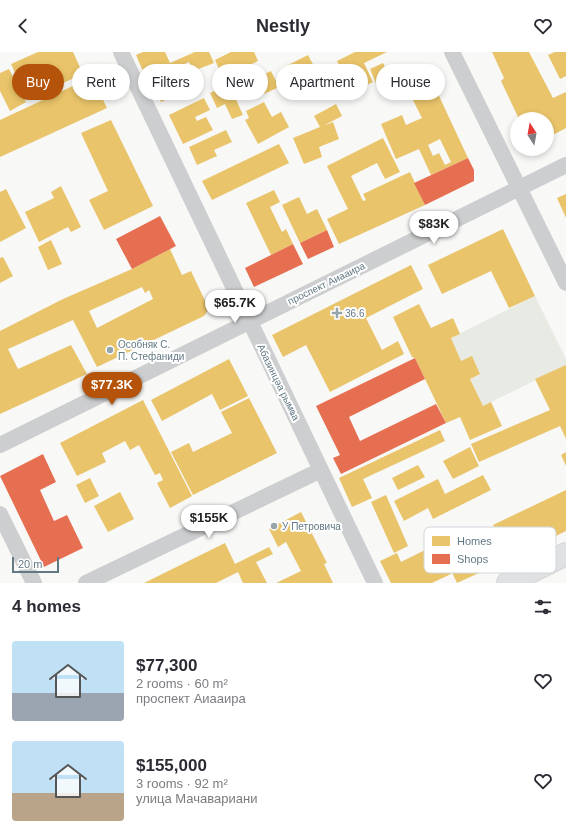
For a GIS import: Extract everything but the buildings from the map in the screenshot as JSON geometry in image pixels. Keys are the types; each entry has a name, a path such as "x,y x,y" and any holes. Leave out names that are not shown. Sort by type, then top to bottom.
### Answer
{"main road":[{"path":"556,559 566,554"},
{"path":"508,583 528,573"}],"street":[{"name":"Абазинцәа рымҩа","path":"121,52 375,583"},
{"path":"452,52 566,283"},
{"name":"проспект Аиааира","path":"0,445 566,165"},
{"path":"86,583 321,470"},
{"path":"0,514 34,583"}],"shaded area":[{"path":"535,296 566,359 566,365 483,406 470,379 480,374 472,357 461,361 451,338"}],"place":[{"name":"36.6","path":"337,313"},
{"name":"Особняк С. П. Стефаниди","path":"110,350"},
{"name":"У Петровича","path":"274,526"}]}
